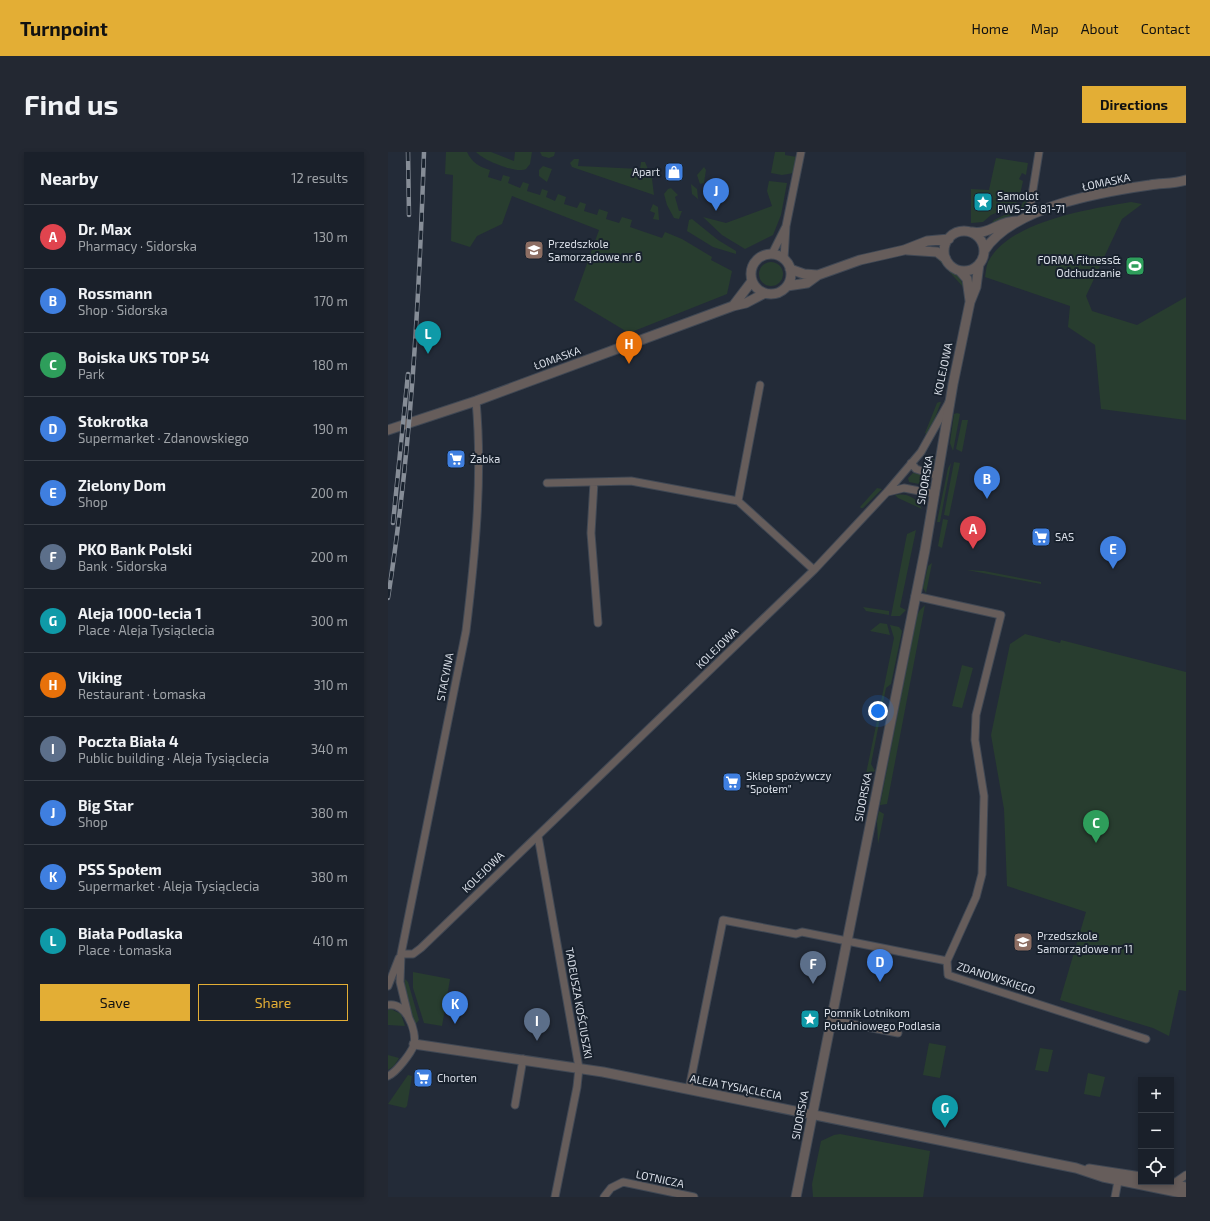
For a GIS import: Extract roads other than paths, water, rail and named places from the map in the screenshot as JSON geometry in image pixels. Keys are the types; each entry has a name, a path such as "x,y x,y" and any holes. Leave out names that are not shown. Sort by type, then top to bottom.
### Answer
{"street":[{"path":"784,259 772,254 763,256 756,261 751,273 752,281 757,288 764,293 779,292 787,286 790,278 790,270 784,259 786,226 801,152"},
{"path":"1030,214 1039,152"},
{"name":"ŁOMASKA","path":"979,264 984,251 994,239 1016,221 1030,214 1097,195 1149,185 1184,182"},
{"name":"ŁOMASKA","path":"787,286 807,283 818,275 860,260 904,250 927,241 948,239 958,232 983,233 1002,223 1016,221"},
{"path":"772,254 786,226"},
{"path":"970,232 980,238 984,251"},
{"path":"946,259 944,248 948,239"},
{"name":"ŁOMASKA","path":"904,250 931,251 941,254 954,268 960,270"},
{"path":"960,270 970,270 979,264"},
{"name":"KOLEJOWA","path":"401,954 410,955 417,952 538,836 814,570 911,464 927,444 950,401 970,302 976,287 979,264"},
{"name":"ŁOMASKA","path":"790,270 804,274 818,275"},
{"name":"KOLEJOWA","path":"960,270 966,279 970,302"},
{"path":"733,306 752,281"},
{"name":"ŁOMASKA","path":"388,430 476,401 733,306 746,303 764,293"},
{"path":"738,501 760,385"},
{"name":"STACYJNA","path":"414,1044 400,982 401,954 466,631 475,543 477,488 476,401"},
{"name":"SIDORSKA","path":"796,1197 916,596 950,401"},
{"path":"911,464 916,469 938,476"},
{"path":"594,482 591,533 598,623"},
{"path":"548,483 631,482 738,501 814,570"},
{"path":"887,492 904,488 935,494"},
{"path":"916,596 1001,615 976,715 975,740 984,796 982,874 976,897 947,961"},
{"name":"TADEUSZA KOŚCIUSZKI","path":"538,836 579,1068 579,1076 555,1197"},
{"name":"ZDANOWSKIEGO","path":"689,1089 723,920 796,934 802,932 947,961 948,974 1146,1039"},
{"name":"STACYJNA","path":"388,986 401,954"},
{"path":"388,1005 396,1005 401,1007 409,1019"},
{"path":"831,1020 898,1033"},
{"path":"388,1084 414,1044"},
{"name":"ALEJA TYSIĄCLECIA","path":"414,1044 579,1068 689,1089 1119,1176 1186,1194"},
{"path":"515,1105 523,1059"},
{"path":"388,1076 397,1071"},
{"path":"1174,1181 1186,1175"},
{"path":"1115,1197 1119,1176"},
{"name":"ALEJA TYSIĄCLECIA","path":"1119,1176 1138,1177"},
{"name":"LOTNICZA","path":"604,1197 611,1188 622,1182 694,1197"},
{"path":"1174,1184 1186,1187"}],"railway":[{"path":"408,152 409,215"},
{"path":"388,598 403,487 413,376 420,264 424,152"},
{"path":"393,523 408,374"}],"place":[{"name":"Apart","path":"674,172"},
{"name":"Samolot PWS-26 81-71","path":"983,202"},
{"name":"Big Star","path":"716,211"},
{"name":"Przedszkole Samorządowe nr 6","path":"534,250"},
{"name":"FORMA Fitness& Odchudzanie","path":"1135,266"},
{"name":"Biała Podlaska","path":"428,354"},
{"name":"Viking","path":"629,364"},
{"name":"Żabka","path":"456,459"},
{"name":"Rossmann","path":"987,499"},
{"name":"SAS","path":"1041,537"},
{"name":"Dr. Max","path":"973,549"},
{"name":"Zielony Dom","path":"1113,569"},
{"name":"Sklep spożywczy \"Społem\"","path":"732,782"},
{"name":"Boiska UKS TOP 54","path":"1096,843"},
{"name":"Przedszkole Samorządowe nr 11","path":"1023,942"},
{"name":"Stokrotka","path":"880,982"},
{"name":"PKO Bank Polski","path":"813,984"},
{"name":"Pomnik Lotnikom Południowego Podlasia","path":"810,1019"},
{"name":"PSS Społem","path":"455,1024"},
{"name":"Poczta Biała 4","path":"537,1041"},
{"name":"Chorten","path":"423,1078"},
{"name":"Aleja 1000-lecia 1","path":"945,1128"}]}
